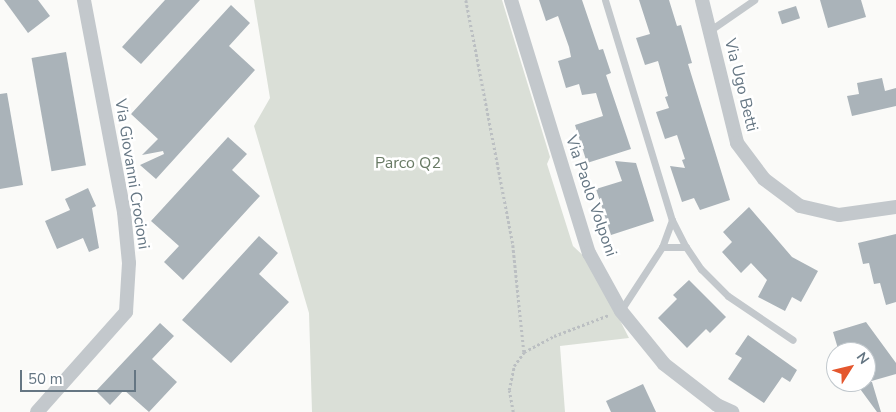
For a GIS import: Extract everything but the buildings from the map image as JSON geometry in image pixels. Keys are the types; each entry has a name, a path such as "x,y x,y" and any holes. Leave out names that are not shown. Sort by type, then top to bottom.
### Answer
{"street":[{"name":"Via Giovanni Crocioni","path":"37,412 126,312 129,263 124,212 84,0"},
{"name":"Via Paolo Volponi","path":"512,0 589,253 621,311 664,364 716,408 732,412"},
{"name":"Via Ugo Betti","path":"702,0 737,143 764,179 800,206 839,215 896,207"}],"lane":[{"path":"606,0 672,220 686,247 701,269 728,296 793,340"},
{"path":"709,31 754,0"},
{"path":"621,311 662,247 672,220"},
{"path":"662,247 686,247"}],"path":[{"path":"466,0 513,245 524,352"},
{"path":"513,412 509,390 514,366 524,352 554,336 621,311"}],"green space":[{"name":"Parco Q2","path":"254,0 502,0 550,157 547,164 573,246 590,262 629,338 560,346 565,412 312,412 309,313 254,126 270,98"}]}
